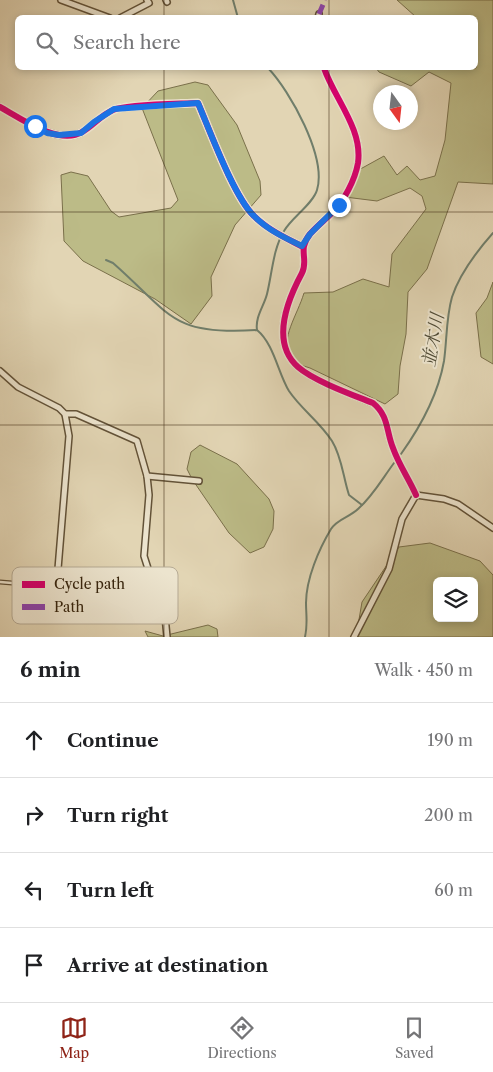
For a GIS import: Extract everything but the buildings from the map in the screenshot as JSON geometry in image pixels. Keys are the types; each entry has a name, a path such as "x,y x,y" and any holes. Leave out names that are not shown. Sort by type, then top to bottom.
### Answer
{"street":[{"path":"61,0 102,15"},
{"path":"126,15 149,3 147,0"},
{"path":"325,70 351,123 358,147 358,164 339,205 310,234 302,246 303,272 297,279 283,323 286,348 293,362 305,372 373,403 381,409 385,415 392,447 416,495"},
{"path":"0,107 47,133 59,135 81,133 114,109 198,103 239,193 253,215 272,231 302,246"},
{"path":"0,371 18,387 52,403 65,414 69,436 58,567"},
{"path":"65,414 76,414 137,441 147,476 149,495 144,556 148,567"},
{"path":"147,476 199,481"},
{"path":"416,495 444,499 458,504 493,528"},
{"path":"354,637 389,568 402,519 416,495"},
{"path":"167,624 168,637"}],"shaded area":[{"path":"397,0 493,0 493,184 458,182 427,269 408,292 406,334 400,366 398,394 385,404 310,368 288,361 286,352 288,335 304,293 333,292 363,279 389,287 392,254 426,209 422,196 410,188 377,201 345,197 355,172 384,156 397,175 407,166 420,180 435,176 445,140 451,83 429,72 412,85 409,85 378,70 478,70 478,15 414,15"},
{"path":"195,82 208,85 237,125 260,181 261,195 235,225 211,277 212,296 191,324 155,299 83,261 64,241 61,175 71,172 88,176 111,211 119,217 171,208 178,200 142,108 158,91"},
{"path":"493,282 493,364 481,357 476,313 487,298"},
{"path":"200,445 237,464 269,499 274,511 273,529 264,547 250,553 229,533 192,479 187,469 191,452"},
{"path":"430,543 480,561 493,575 493,637 356,637 362,602 399,547"},
{"path":"208,625 217,629 218,637 148,637 145,631 163,636"}],"waterway":[{"path":"233,0 237,15"},
{"path":"257,330 258,316 267,294 280,238 287,226 315,195 319,176 317,160 304,125 296,108 270,70"},
{"name":"並木川","path":"401,454 422,421 438,386 444,361 450,305 455,288 481,247 493,233"},
{"path":"106,260 113,263 161,308 174,318 189,325 228,331 257,330 268,343 289,391 332,441 340,460 349,495 362,505"},
{"name":"並木川","path":"305,637 308,584 322,546 331,529 340,520 355,512 363,504 394,463"}],"marked path":[{"path":"319,14 325,0"}],"cycle path":[{"path":"325,70 347,114 356,138 358,150 357,170 341,203 306,240 304,245 304,268 292,295 284,320 283,333 285,345 290,357 305,372 334,387 373,403 378,408 385,418 395,454 416,495"},
{"path":"0,107 40,129 62,136 82,132 109,112 120,108 142,105 198,103 223,163 246,207 265,225 303,247"}],"route":[{"path":"35,126 47,133 59,135 81,133 114,109 198,103 239,193 253,215 272,231 302,246 310,234 339,205"}]}
